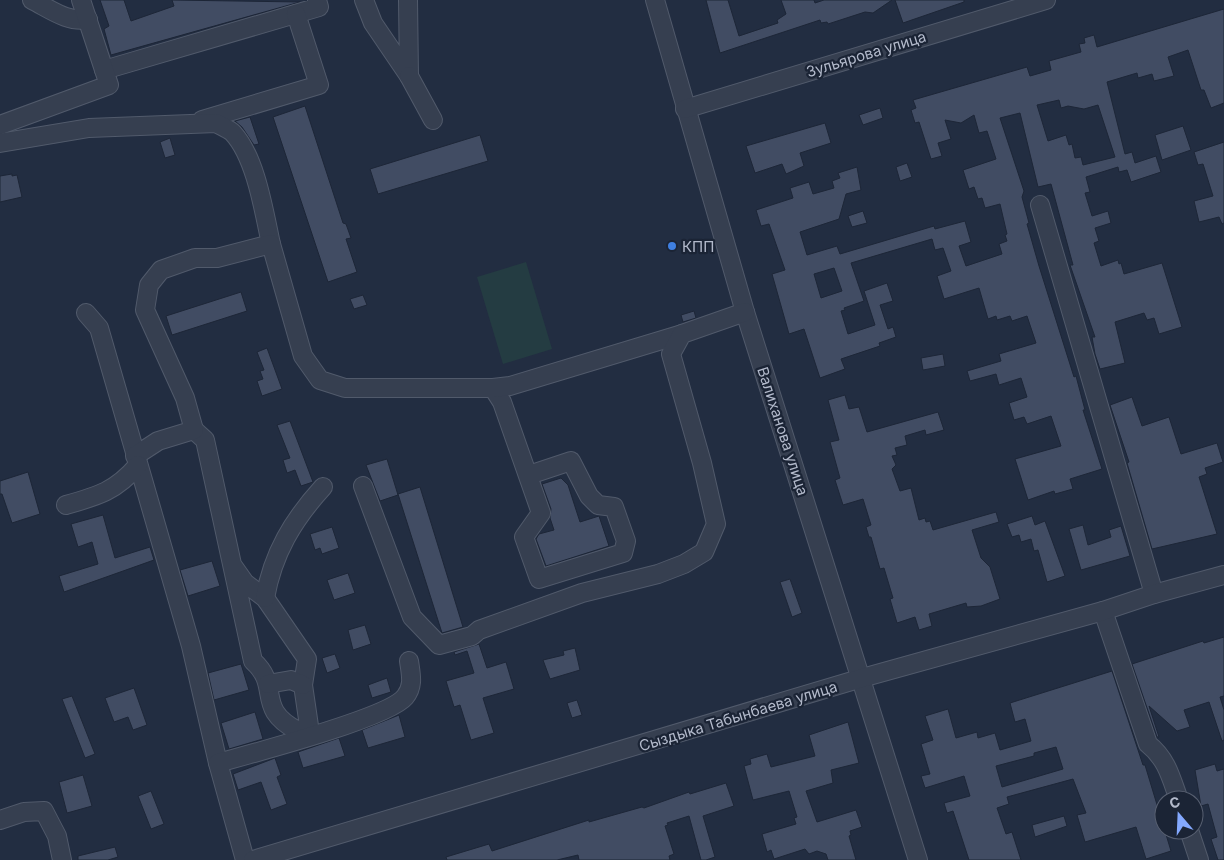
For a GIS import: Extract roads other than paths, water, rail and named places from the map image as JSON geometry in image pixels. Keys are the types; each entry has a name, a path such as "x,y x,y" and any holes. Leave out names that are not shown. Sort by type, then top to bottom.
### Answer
{"street":[{"path":"32,0 69,19 79,21 88,18"},
{"path":"0,124 109,85 81,0"},
{"path":"104,70 319,7 317,0"},
{"path":"364,0 373,23 410,76 433,120"},
{"path":"408,0 410,76"},
{"name":"Валиханова улица","path":"655,0 745,312 918,860"},
{"name":"Зульярова улица","path":"685,109 1046,0"},
{"path":"194,122 319,86 296,14"},
{"path":"0,143 89,128 194,122 216,123 232,132 245,150 260,196 271,244 303,356 320,380 345,388 493,388 510,386 682,334 745,312"},
{"path":"1040,205 1154,594"},
{"path":"271,244 217,258 194,258 161,270 149,285 145,310 182,390 194,430 204,440 234,566 253,661 268,677 270,702 275,715 285,725 306,732"},
{"path":"86,313 99,328 188,636 218,763 245,860"},
{"path":"364,486 412,617 439,645 472,636 479,630 582,593 658,574 684,564 704,552 716,524 702,462 672,354 682,334"},
{"path":"493,388 502,402 530,475 542,513 524,537 538,579 623,553 626,541 614,507 598,505 590,496 571,460 530,475"},
{"path":"66,505 100,496 115,488 137,460 158,441 194,430"},
{"path":"265,598 276,554 303,509 323,487"},
{"path":"234,566 245,583 265,598 307,659 303,685 306,732"},
{"name":"Сыздыка Табынбаева улица","path":"252,860 300,854 862,678 1103,612 1154,594 1224,575"},
{"path":"1103,612 1148,744 1160,754 1167,766 1175,790"},
{"path":"218,763 306,732 384,711 404,698 412,683 409,661"},
{"path":"268,684 291,680 303,685"},
{"path":"0,820 24,812 44,811 57,836 62,860"},
{"path":"1192,840 1199,860"}],"place":[{"name":"КПП","path":"672,246"}]}
